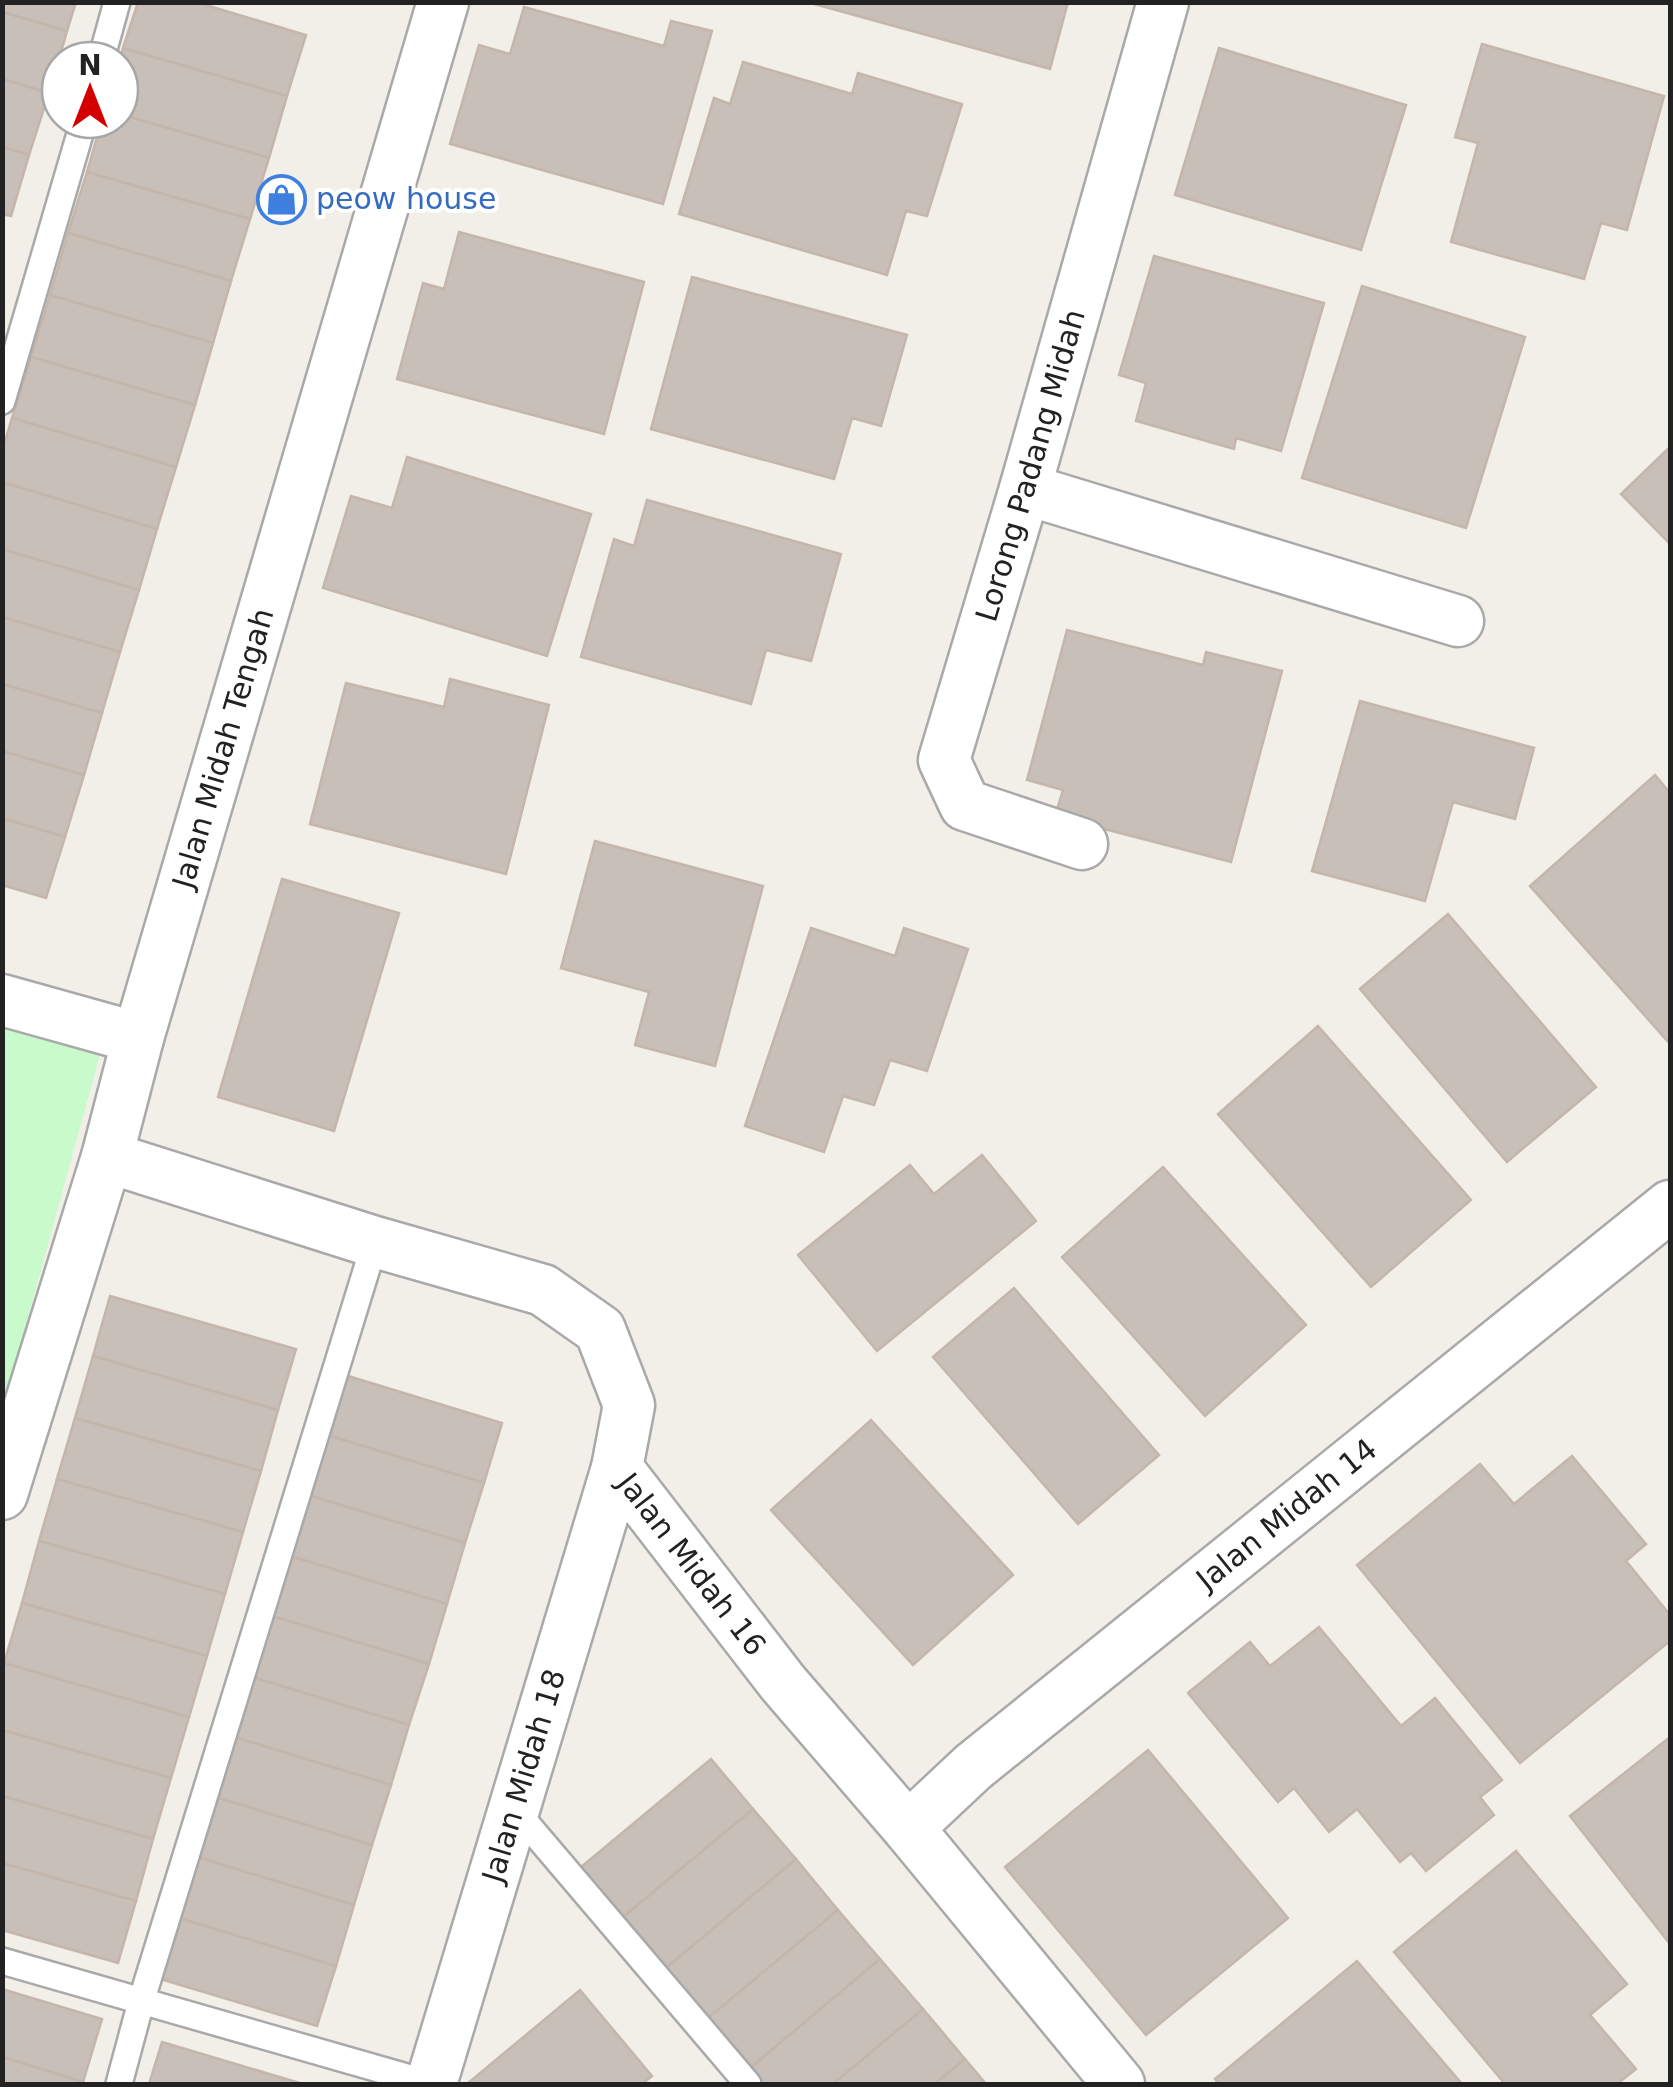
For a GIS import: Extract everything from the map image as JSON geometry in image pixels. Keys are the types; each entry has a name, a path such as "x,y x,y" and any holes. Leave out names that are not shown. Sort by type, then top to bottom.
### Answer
{"street":[{"name":"Jalan Midah Tengah","path":"2,1494 107,1158 138,1038 443,2"},
{"name":"Lorong Padang Midah","path":"1082,844 965,805 944,760 1162,2"},
{"path":"1024,489 1458,621"},
{"path":"2,1000 138,1038"},
{"name":"Jalan Midah 16","path":"107,1158 543,1290 600,1330 630,1405 616,1468 783,1683 1119,2084"},
{"name":"Jalan Midah 14","path":"908,1828 973,1767 1670,1206"},
{"name":"Jalan Midah 18","path":"431,2084 616,1468"}],"lane":[{"path":"107,40 118,2"},
{"path":"2,401 78,140"},
{"path":"119,2084 375,1242"},
{"path":"515,1810 748,2084"},
{"path":"2,1961 431,2084"}],"green space":[{"path":"3,1024 101,1051 3,1408"}],"building":[{"path":"2,2 76,2 67,31 2,12"},
{"path":"138,2 196,2 306,35 287,96 140,53 140,40 126,40"},
{"path":"807,2 1068,2 1050,69"},
{"path":"524,7 664,46 671,21 712,31 663,204 450,144 479,45 510,54"},
{"path":"2,12 67,31 64,40 40,40 40,90 2,79"},
{"path":"1482,44 1664,96 1627,230 1601,223 1584,279 1451,242 1478,143 1455,137"},
{"path":"1219,48 1406,105 1361,250 1175,195"},
{"path":"140,53 287,96 269,158 140,120"},
{"path":"743,62 852,94 858,73 962,104 927,216 906,211 887,275 679,214 714,98 730,104"},
{"path":"2,79 40,90 40,121 29,155 2,147"},
{"path":"140,120 269,158 250,219 87,172 96,140 140,140"},
{"path":"2,147 29,155 11,216 2,214"},
{"path":"87,172 250,219 231,281 68,233"},
{"path":"459,232 644,282 604,434 397,379 423,283 444,289"},
{"path":"68,233 231,281 213,343 50,295"},
{"path":"1154,256 1324,303 1281,451 1236,438 1234,449 1136,421 1146,383 1119,375"},
{"path":"692,277 907,335 881,426 852,418 834,479 651,429"},
{"path":"1362,286 1525,337 1466,528 1302,478"},
{"path":"50,295 213,343 195,405 31,357"},
{"path":"31,357 195,405 176,467 12,418"},
{"path":"12,418 176,467 157,529 2,482 2,451"},
{"path":"1670,447 1670,544 1621,494"},
{"path":"407,457 591,514 547,656 323,588 351,496 392,508"},
{"path":"2,482 157,529 139,590 2,549"},
{"path":"647,500 841,554 811,661 766,650 751,704 581,657 614,539 634,546"},
{"path":"2,549 139,590 120,652 2,617"},
{"path":"2,617 120,652 102,713 2,684"},
{"path":"1067,630 1203,665 1206,652 1282,671 1231,862 1055,816 1063,790 1027,780"},
{"path":"450,679 549,705 506,874 310,824 346,683 444,707"},
{"path":"2,684 102,713 84,775 2,751"},
{"path":"1360,701 1534,748 1515,819 1453,802 1425,901 1312,871"},
{"path":"2,751 84,775 65,837 2,818"},
{"path":"1655,775 1670,793 1670,1044 1530,886"},
{"path":"2,818 65,837 46,898 2,885"},
{"path":"595,841 763,886 715,1066 635,1045 649,992 561,968"},
{"path":"282,879 399,913 334,1131 218,1097"},
{"path":"1448,914 1596,1087 1507,1162 1360,989"},
{"path":"811,928 895,956 904,928 968,949 927,1071 890,1060 874,1105 843,1096 824,1152 745,1126"},
{"path":"1318,1026 1471,1200 1371,1287 1218,1114"},
{"path":"982,1155 1036,1221 877,1351 798,1255 910,1165 934,1194"},
{"path":"1163,1167 1306,1325 1205,1416 1062,1257"},
{"path":"1014,1288 1159,1455 1078,1524 933,1357"},
{"path":"110,1296 296,1349 278,1410 93,1356"},
{"path":"93,1356 278,1410 261,1471 75,1418"},
{"path":"345,1375 502,1423 484,1483 327,1435"},
{"path":"75,1418 261,1471 243,1532 57,1479"},
{"path":"871,1420 1013,1575 913,1665 771,1510"},
{"path":"327,1435 484,1483 465,1543 308,1495"},
{"path":"1572,1456 1646,1544 1626,1561 1670,1615 1670,1641 1520,1763 1357,1565 1480,1464 1514,1504"},
{"path":"57,1479 243,1532 225,1594 39,1541"},
{"path":"308,1495 465,1543 447,1604 290,1556"},
{"path":"39,1541 225,1594 207,1656 22,1603"},
{"path":"290,1556 447,1604 429,1664 272,1616"},
{"path":"22,1603 207,1656 189,1717 4,1663"},
{"path":"272,1616 429,1664 409,1725 252,1677"},
{"path":"1319,1627 1401,1726 1435,1698 1502,1780 1480,1797 1494,1815 1426,1871 1411,1853 1400,1862 1357,1809 1329,1832 1294,1788 1278,1802 1188,1693 1250,1642 1270,1666"},
{"path":"4,1663 189,1717 171,1778 2,1730"},
{"path":"252,1677 409,1725 391,1785 234,1737"},
{"path":"2,1730 171,1778 153,1839 2,1796"},
{"path":"234,1737 391,1785 372,1845 215,1797"},
{"path":"1670,1737 1670,1944 1570,1816"},
{"path":"1148,1750 1288,1918 1146,2035 1005,1867"},
{"path":"711,1759 753,1809 622,1918 580,1868"},
{"path":"2,1796 153,1839 136,1901 2,1863"},
{"path":"215,1797 372,1845 354,1905 197,1857"},
{"path":"753,1809 796,1859 665,1969 622,1918"},
{"path":"1516,1851 1627,1984 1590,2015 1636,2069 1617,2084 1505,2084 1394,1952"},
{"path":"197,1857 354,1905 336,1966 179,1918"},
{"path":"796,1859 838,1910 707,2019 665,1969"},
{"path":"2,1863 136,1901 118,1963 2,1930"},
{"path":"838,1910 880,1959 749,2069 707,2019"},
{"path":"179,1918 336,1966 317,2026 160,1979"},
{"path":"880,1959 923,2009 833,2084 762,2084 749,2069"},
{"path":"1357,1961 1462,2084 1219,2084 1215,2079"},
{"path":"2,1989 102,2019 83,2082 2,2057"},
{"path":"580,1990 652,2076 642,2084 467,2084"},
{"path":"923,2009 965,2059 935,2084 833,2084"},
{"path":"162,2042 303,2084 149,2084"},
{"path":"2,2057 83,2082 2,2084"},
{"path":"965,2059 986,2084 935,2084"}],"place":[{"name":"peow house","path":"281,199"}]}
